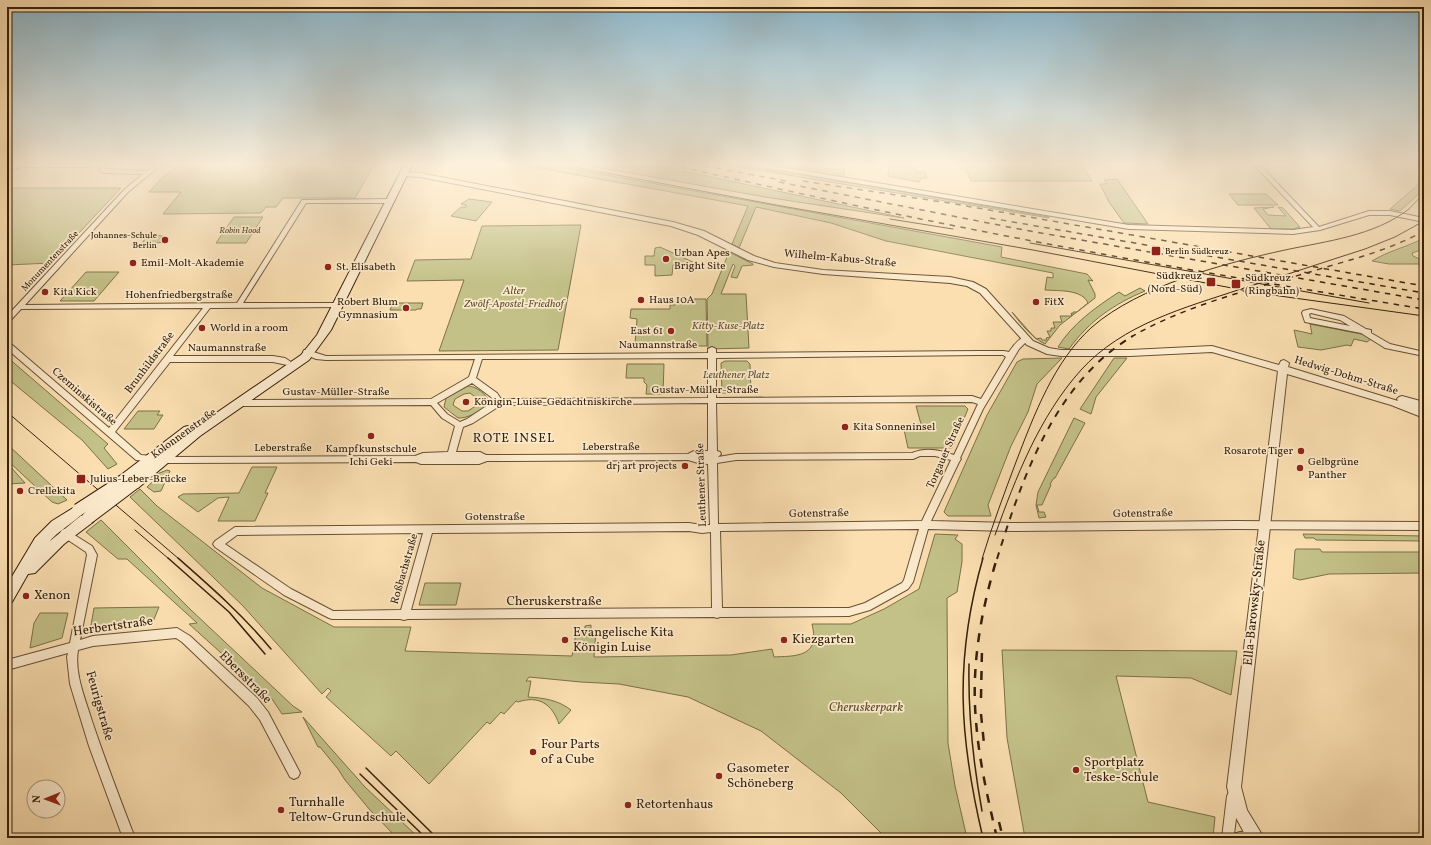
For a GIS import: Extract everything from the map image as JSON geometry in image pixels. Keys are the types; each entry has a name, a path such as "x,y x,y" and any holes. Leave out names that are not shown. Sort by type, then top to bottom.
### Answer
{"main road":[{"name":"Kolonnenstraße","path":"7,597 20,578 64,528 164,460 196,433 305,358 307,352 324,334 390,204"},
{"name":"Kolonnenstraße","path":"130,482 149,460 189,429 300,353 307,352"}],"street":[{"name":"Monumentenstraße","path":"7,320 114,204"},
{"path":"239,305 302,204"},
{"name":"Wilhelm-Kabus-Straße","path":"576,204 677,224 708,236 747,256 774,265 823,272 960,282 974,286 985,293 1026,338 1037,347 1055,353 1130,353 1212,349 1217,347 1232,348 1284,366"},
{"path":"995,204 1124,226 1283,232 1318,228 1369,213 1390,213 1424,220"},
{"path":"1295,204 1318,228"},
{"name":"Hohenfriedbergstraße","path":"20,307 339,305"},
{"name":"Brunhildstraße","path":"109,432 114,429 208,306"},
{"path":"1368,332 1307,320 1305,313 1311,311 1342,318 1368,332 1388,346 1424,354"},
{"name":"Torgauer Straße","path":"905,586 910,579 925,525 983,402 1018,344 1026,338"},
{"name":"Czeminskistraße","path":"7,345 138,457 149,460"},
{"name":"Naumannstraße","path":"307,352 321,358 479,357 712,352 1004,353 1010,356"},
{"name":"Leuthener Straße","path":"712,352 713,517 715,527 717,614"},
{"path":"472,379 494,395 499,402 470,421 460,425 451,421 437,409 433,402 472,379 479,357"},
{"name":"Naumannstraße","path":"167,359 273,359 287,362"},
{"name":"Hedwig-Dohm-Straße","path":"1284,366 1424,406"},
{"name":"Hedwig-Dohm-Straße","path":"1284,366 1424,414"},
{"name":"Ella-Barowsky-Straße","path":"1228,838 1284,366"},
{"name":"Gustav-Müller-Straße","path":"499,402 972,399 983,402"},
{"name":"Gustav-Müller-Straße","path":"240,403 433,402"},
{"path":"450,458 460,425"},
{"name":"Leberstraße","path":"149,460 418,459 421,461 450,458 479,461 485,458 689,457 694,460 713,457 913,456 918,458 939,458 944,456 956,459"},
{"name":"Gotenstraße","path":"218,544 235,531 682,527 702,529 715,527 925,525 1012,527 1264,525 1424,526"},
{"name":"Feurigstraße","path":"64,528 89,549 92,555 72,661 75,684 95,746 129,838"},
{"name":"Roßbachstraße","path":"404,616 429,529"},
{"name":"Cheruskerstraße","path":"218,544 270,582 319,610 332,615 404,616 852,612 868,607 905,586"},
{"name":"Herbertstraße","path":"7,665 93,641 177,633"},
{"name":"Ebersstraße","path":"177,633 186,639 257,706 264,716 294,772"},
{"path":"1234,787 1236,804 1240,813 1257,838"},
{"path":"1238,838 1248,838"}],"green space":[{"path":"7,204 106,204 51,263 7,265"},
{"path":"171,204 278,204 276,207 266,207 261,213 163,214"},
{"path":"463,204 490,204 476,221 451,216 461,207 466,207 466,205"},
{"path":"739,204 768,204 1002,247 1001,257 1087,274 1093,281 1088,280 1095,294 1095,298 1079,310 1088,303 1081,295 1063,291 1045,290 1047,277 1053,278 1053,273 886,241 831,223 756,207 739,248 732,244 748,206"},
{"path":"814,204 840,204 904,218"},
{"path":"967,204 976,204 1049,218"},
{"path":"1111,204 1135,204 1148,224 1124,223"},
{"path":"1238,204 1278,205 1238,205"},
{"path":"1395,204 1407,204 1400,211 1390,209"},
{"path":"1274,207 1263,209 1268,215 1286,216 1278,207 1283,208 1300,227 1293,229 1271,229 1254,208"},
{"name":"Robin Hood","path":"234,217 263,217 246,243 216,243"},
{"name":"Alter Zwölf-Apostel-Friedhof","path":"581,225 558,350 439,351 464,280 407,281 415,260 471,259 482,226"},
{"path":"151,234 167,237 169,239 163,242 144,245 143,242 146,237"},
{"path":"1424,238 1424,249 1412,253 1413,256 1424,261 1424,264 1389,264 1372,261 1384,254"},
{"name":"Urban Apes Bright Site","path":"660,247 695,264 673,265 672,275 655,276 655,265 645,265 645,256 654,256 655,248"},
{"name":"Kitty-Kuse-Platz","path":"729,252 753,264 742,266 737,278 731,277 735,266 733,264 721,294 746,294 749,348 708,349 707,299 712,294"},
{"path":"86,272 119,272 94,301 60,301"},
{"path":"1140,288 1145,291 1103,314 1085,330 1069,349 1058,347 1070,331 1085,316 1119,292 1125,296"},
{"name":"East 61","path":"682,299 706,299 707,346 692,346 692,343 635,344 637,319 630,318 631,309 670,309 670,305 675,305"},
{"name":"Robert Blum Gymnasium","path":"393,303 423,303 421,309 390,310"},
{"path":"1012,312 1034,337 1023,326"},
{"path":"1060,316 1072,316 1060,325 1045,344 1037,339 1041,338 1042,340 1047,340 1046,338 1050,337 1047,331 1051,331 1051,328 1055,328 1053,322 1062,322"},
{"path":"1310,324 1366,335 1371,339 1367,342 1354,339 1351,346 1347,345 1321,350 1298,347 1294,330 1312,334"},
{"path":"7,357 108,444 104,448 117,464 108,469 82,440 7,378"},
{"path":"1062,358 1037,384 1028,412 1011,446 988,505 991,516 948,516 944,512 987,415 1017,362 1023,359"},
{"path":"1114,358 1127,358 1096,397 1091,414 1080,409"},
{"name":"Leuthener Platz","path":"725,361 747,361 750,364 751,393 722,393 721,363"},
{"path":"627,364 664,364 663,394 646,394 647,385 644,382 644,378 626,378"},
{"path":"468,386 474,387 480,391 486,396 489,402 475,413 466,417 458,418 444,407 446,398","holes":["470,393 478,399 477,405 468,411 462,411 453,405 455,399 464,394"]},
{"path":"916,406 965,406 968,409 952,448 908,448 903,425 921,424"},
{"path":"138,411 160,411 157,415 163,415 154,429 124,429"},
{"path":"1074,418 1085,423 1055,478 1050,484 1051,485 1042,505 1037,505 1039,512 1044,512 1046,517 1039,518 1036,505 1038,492"},
{"path":"7,444 67,500 58,504 52,502 7,460"},
{"path":"9,465 25,483 7,484 7,466"},
{"path":"252,467 277,467 265,493 268,493 255,521 218,521 229,497 218,498 198,512 178,497 183,494 239,493"},
{"path":"167,470 170,471 161,491 154,492 147,487 159,476 157,474"},
{"name":"Cheruskerpark","path":"140,489 157,506 262,588 334,627 411,627 405,651 572,656 576,633 584,633 585,626 591,625 591,630 596,631 594,657 731,655 772,649 774,657 802,654 810,648 814,641 812,624 851,624 884,609 919,589 935,534 958,535 955,539 962,544 962,562 957,592 947,598 948,743 955,786 967,838 886,838 841,793 761,731 688,697 619,684 529,677 526,681 531,681 528,697 551,700 571,710 559,724 553,711 544,703 532,700 516,701 504,714 501,712 490,724 487,722 429,784 396,751 391,756 326,697 331,691 328,688 322,694 243,606 130,497"},
{"path":"101,520 191,610 293,706 302,712 282,714 272,699 189,624 197,623 127,559 118,559 86,532"},
{"path":"1303,534 1424,536 1424,541 1316,540 1314,538 1305,538"},
{"path":"1296,549 1320,549 1322,552 1424,552 1424,573 1329,574 1300,580 1293,578"},
{"path":"425,583 461,583 456,605 419,605"},
{"path":"159,607 152,624 90,631 94,608"},
{"path":"40,613 68,613 62,638 30,648 34,623"},
{"name":"Sportplatz Teske-Schule","path":"1002,650 1237,651 1231,695 1191,678 1116,676 1148,802 1215,817 1213,838 1025,838 1007,738"},
{"path":"303,717 365,787 419,838 397,838 370,810 320,747 318,747"}],"tram line":[{"path":"773,204 1033,250 1183,279"},
{"path":"1199,273 1261,255 1350,236 1381,226 1409,209 1413,204"},
{"path":"890,219 953,229"},
{"path":"1258,283 1365,249 1395,237 1424,221"},
{"path":"1030,243 1199,273"},
{"path":"1183,279 1199,273"},
{"path":"1199,273 1258,283"},
{"path":"982,559 1007,486 1038,408 1056,372 1067,356 1092,327 1111,312 1158,288 1183,279"},
{"path":"1183,279 1239,289"},
{"path":"1239,289 1258,283"},
{"path":"1258,283 1369,303"},
{"path":"995,535 1011,491 1030,448 1053,407 1081,370 1098,354 1135,329 1176,311 1239,289"},
{"path":"1239,289 1424,316"},
{"path":"7,412 179,559"},
{"path":"135,530 169,559"},
{"path":"168,558 229,612 265,654"},
{"path":"178,558 238,613 271,649"},
{"path":"983,558 967,630 963,698 969,766 983,838"},
{"path":"969,664 969,701 972,738 982,811"},
{"path":"366,768 437,838"},
{"path":"360,774 426,838"}],"railway":[{"path":"851,204 975,230 1270,284"},
{"path":"894,204 1024,230 1293,277"},
{"path":"957,204 1323,268"},
{"path":"990,218 1307,273"},
{"path":"1323,268 1368,255 1402,242 1424,231"},
{"path":"1307,273 1323,268"},
{"path":"1323,268 1424,286"},
{"path":"1293,277 1307,273"},
{"path":"1307,273 1424,293"},
{"path":"1270,284 1293,277"},
{"path":"1293,277 1424,300"},
{"path":"1131,337 1178,314 1204,304 1270,284"},
{"path":"1270,284 1424,309"},
{"path":"997,559 1030,465 1045,434 1062,405 1082,379 1106,355 1133,336"},
{"path":"997,558 982,618 976,659 975,700 977,736 987,794 997,838"},
{"path":"981,698 982,648"},
{"path":"981,714 984,744"},
{"path":"999,822 1003,838"}],"place":[{"name":"Johannes-Schule Berlin","path":"165,240"},
{"name":"Berlin Südkreuz","path":"1156,251"},
{"name":"Urban Apes Bright Site","path":"666,259"},
{"name":"Emil-Molt-Akademie","path":"133,263"},
{"name":"St. Elisabeth","path":"328,267"},
{"name":"Südkreuz (Nord-Süd)","path":"1211,282"},
{"name":"Südkreuz (Ringbahn)","path":"1236,284"},
{"name":"Kita Kick","path":"45,292"},
{"name":"Haus 10A","path":"641,300"},
{"name":"FitX","path":"1036,302"},
{"name":"Robert Blum Gymnasium","path":"406,308"},
{"name":"World in a room","path":"202,328"},
{"name":"East 61","path":"671,331"},
{"name":"Königin-Luise-Gedächtniskirche","path":"466,402"},
{"name":"Kita Sonneninsel","path":"845,427"},
{"name":"Kampfkunstschule Ichi Geki","path":"371,436"},
{"name":"Rosarote Tiger","path":"1301,451"},
{"name":"drj art projects","path":"685,466"},
{"name":"Gelbgrüne Panther","path":"1300,468"},
{"name":"Julius-Leber-Brücke","path":"81,479"},
{"name":"Crellekita","path":"20,491"},
{"name":"Xenon","path":"26,596"},
{"name":"Evangelische Kita Königin Luise","path":"565,640"},
{"name":"Kiezgarten","path":"784,640"},
{"name":"Four Parts of a Cube","path":"533,752"},
{"name":"Sportplatz Teske-Schule","path":"1076,770"},
{"name":"Gasometer Schöneberg","path":"719,776"},
{"name":"Retortenhaus","path":"628,805"},
{"name":"Turnhalle Teltow-Grundschule","path":"281,810"}],"district":[{"name":"ROTE INSEL","path":"514,439"}]}
